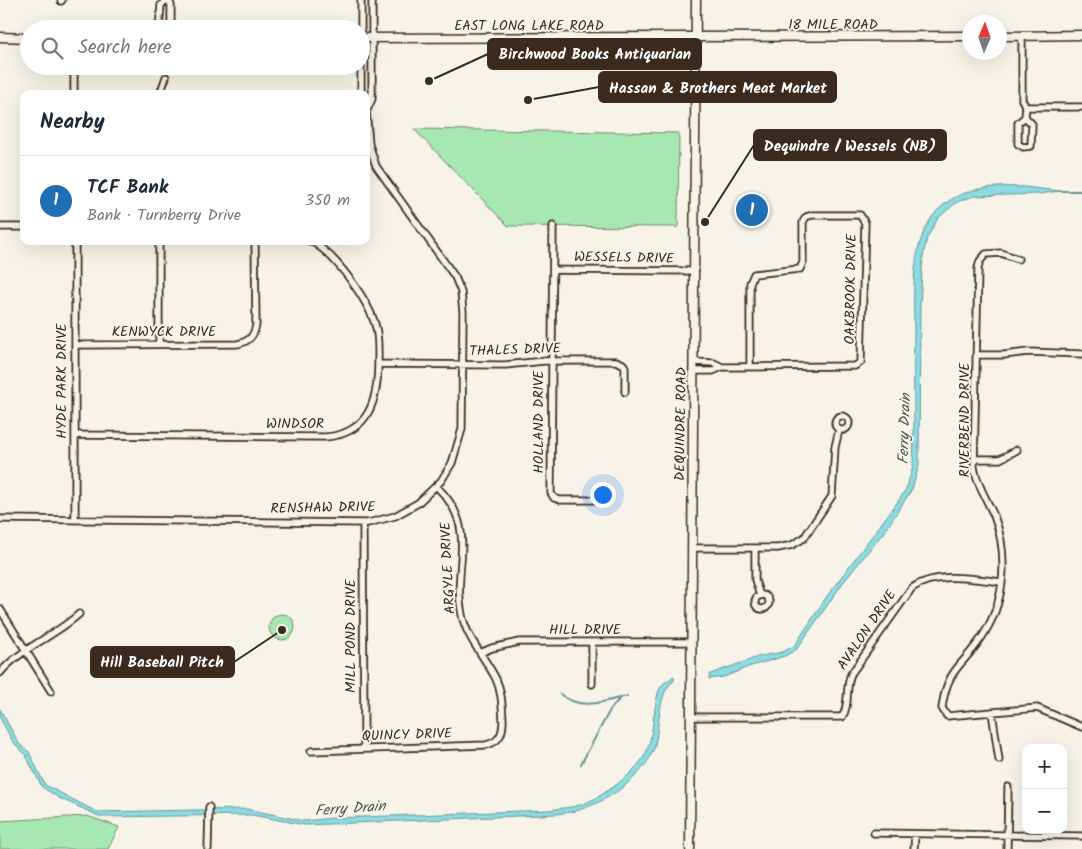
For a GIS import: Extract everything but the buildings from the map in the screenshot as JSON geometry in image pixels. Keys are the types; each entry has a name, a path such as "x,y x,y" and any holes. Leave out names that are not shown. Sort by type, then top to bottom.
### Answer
{"main road":[{"name":"DEQUINDRE ROAD","path":"690,849 696,0"},
{"path":"1007,36 1082,35"},
{"name":"18 MILE ROAD","path":"696,38 962,36"},
{"path":"0,38 20,38"},
{"name":"EAST LONG LAKE ROAD","path":"372,38 696,38"}],"street":[{"path":"160,20 162,5 167,0 171,6 171,20"},
{"path":"361,0 361,20"},
{"name":"RENSHAW DRIVE","path":"370,103 372,99 372,0"},
{"path":"1022,35 1022,100 1026,108 1025,117 1018,124 1018,144 1023,147 1031,146 1032,143 1032,124 1025,117"},
{"path":"74,75 74,90"},
{"path":"361,75 361,90"},
{"path":"161,90 166,77"},
{"path":"1026,108 1082,107"},
{"name":"RENSHAW DRIVE","path":"0,519 363,523 382,520 402,513 425,498 452,463 460,439 463,306 457,283 379,172 370,150"},
{"name":"OAKBROOK DRIVE","path":"812,214 857,214 862,217 865,223 861,362 855,366 750,367 750,283 754,274 800,269 803,262 803,222 806,217 812,214"},
{"name":"HOLLAND DRIVE","path":"553,226 551,489 554,498 560,500 597,500"},
{"path":"0,227 20,227"},
{"name":"HYDE PARK DRIVE","path":"74,245 75,520"},
{"path":"159,245 159,344"},
{"name":"KENWYCK DRIVE","path":"75,345 237,344 252,336 256,325 255,245"},
{"name":"WINDSOR","path":"75,435 308,438 337,436 356,426 369,412 378,388 377,331 368,306 330,255 316,245"},
{"name":"RIVERBEND DRIVE","path":"992,712 947,716 942,708 948,679 987,629 996,606 1002,582 1003,559 999,536 994,515 978,484 974,459 980,261 986,254 992,253 1018,259"},
{"name":"WESSELS DRIVE","path":"553,270 694,271"},
{"path":"976,355 998,356 1028,352 1082,354"},
{"name":"THALES DRIVE","path":"378,364 505,365 552,361 620,362 625,367 625,392"},
{"path":"694,367 714,371 722,367 750,367"},
{"path":"692,548 785,547 798,542 812,528 832,496 835,447 839,430"},
{"path":"974,459 1000,459 1017,450"},
{"name":"ARGYLE DRIVE","path":"436,486 453,504 460,521 462,612 466,628 499,688 503,721 500,737"},
{"name":"MILL POND DRIVE","path":"363,523 364,749"},
{"path":"755,548 755,580 760,596"},
{"name":"AVALON DRIVE","path":"691,717 842,717 846,710 846,688 851,674 912,588 928,580 940,578 1002,582"},
{"path":"0,610 51,691"},
{"path":"0,673 79,614"},
{"name":"HILL DRIVE","path":"480,653 492,648 519,642 692,642"},
{"path":"592,642 592,684"},
{"path":"1000,760 992,712 1037,708 1082,727"},
{"name":"QUINCY DRIVE","path":"312,750 486,745 493,743 500,737"},
{"path":"1007,849 1008,787"},
{"path":"208,849 209,808"},
{"path":"874,833 1082,836"},
{"path":"914,849 915,834"}],"green space":[{"path":"414,129 679,133 678,227 508,226"},
{"path":"282,614 291,618 295,627 291,636 282,640 273,636 269,627 273,618"},
{"path":"87,816 119,827 108,849 0,849 0,821"}],"water":[{"name":"Ferry Drain","path":"1025,187 1059,191 1040,194 974,196 957,202 938,218 927,238 923,257 920,302 919,465 912,489 887,528 842,584 797,649 785,656 748,667 724,677 709,679 710,674 761,656 783,652 795,645 827,596 899,500 907,487 913,466 914,285 917,253 922,237 928,223 937,211 956,197 978,189"},
{"name":"Ferry Drain","path":"674,676 674,681 665,693 662,702 654,748 642,770 622,788 586,808 567,813 541,815 305,825 252,815 101,817 59,798 42,787 25,754 13,742 0,718 0,709 19,744 29,752 45,785 97,812 247,809 304,821 334,818 549,810 576,806 588,802 618,783 636,767 647,750 659,690 663,684"}],"waterway":[{"path":"1059,191 1081,191"},
{"path":"560,694 568,699 584,704 627,696"},
{"path":"581,764 610,710 620,698"}],"place":[{"name":"Birchwood Books Antiquarian","path":"429,81"},
{"name":"Hassan & Brothers Meat Market","path":"528,100"},
{"name":"TCF Bank","path":"752,210"},
{"name":"Dequindre / Wessels (NB)","path":"705,222"},
{"name":"Hill Baseball Pitch","path":"282,630"}]}
